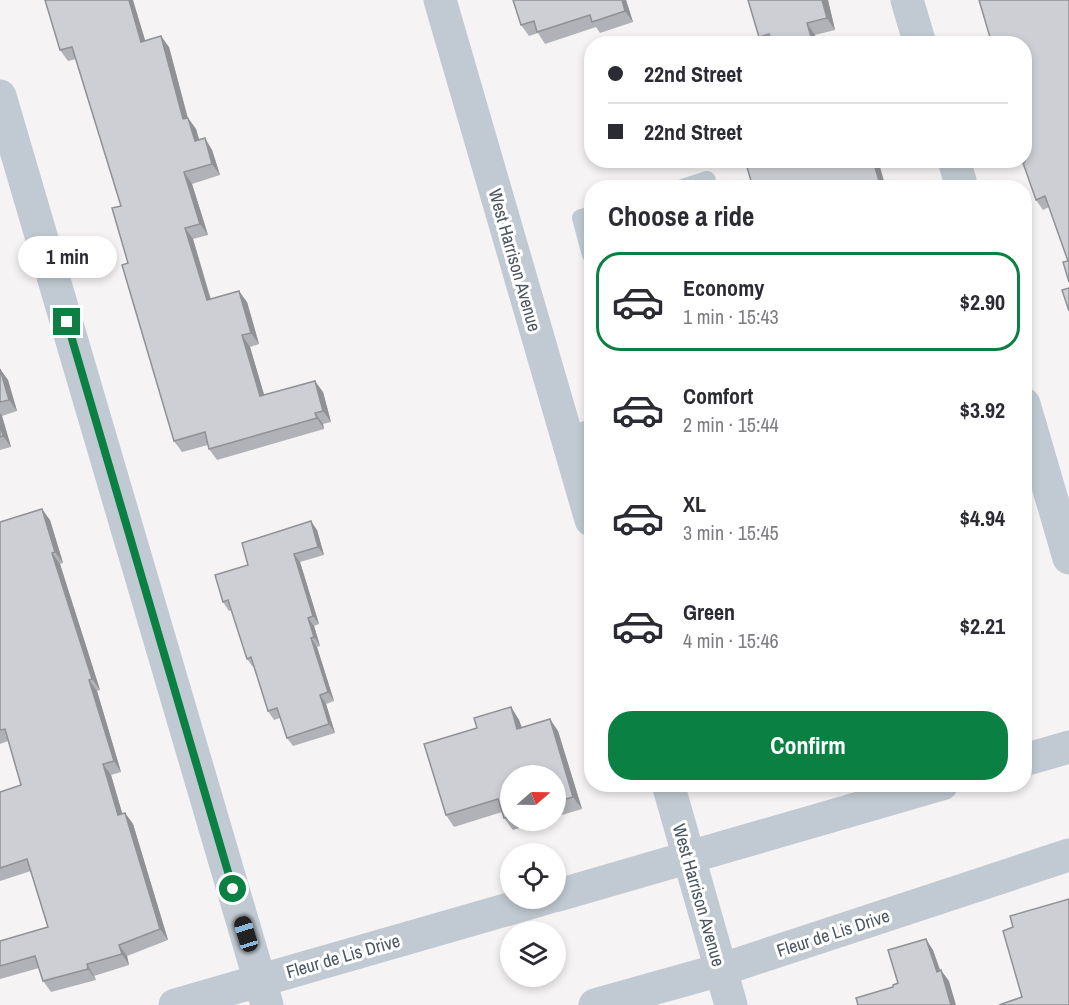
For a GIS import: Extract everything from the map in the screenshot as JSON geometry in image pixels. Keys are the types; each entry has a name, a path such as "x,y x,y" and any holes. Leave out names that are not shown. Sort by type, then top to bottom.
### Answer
{"street":[{"name":"West Harrison Avenue","path":"440,0 579,433 584,469"},
{"path":"908,0 918,36"},
{"path":"0,96 263,992"},
{"path":"1032,431 1069,558"},
{"path":"1032,758 1069,747"},
{"name":"West Harrison Avenue","path":"670,792 731,1005"},
{"path":"566,893 915,792"},
{"name":"Fleur de Lis Drive","path":"595,1005 720,970 1069,855"},
{"name":"Fleur de Lis Drive","path":"175,1005 263,992 514,909"}],"building":[{"path":"45,0 129,0 141,42 161,36 183,119 188,118 195,141 205,138 212,164 184,172 200,224 185,228 207,300 239,291 251,333 242,335 260,396 315,381 323,411 315,413 317,418 209,449 205,432 174,441 122,265 128,263 112,208 121,206 72,47 60,50"},
{"path":"513,0 622,0 625,11 592,22 590,15 537,32 534,21 521,25"},
{"path":"748,0 822,0 827,18 807,23 811,36 770,36 769,34 759,36"},
{"path":"979,0 1069,0 1069,282 1063,262 1068,261 1045,196 1036,200 1032,180 1029,180 1025,168 1032,168 1032,36 990,36"},
{"path":"747,168 875,168 879,180 751,180"},
{"path":"1069,288 1069,311 1062,290"},
{"path":"0,369 9,400 0,402"},
{"path":"42,509 55,552 52,553 92,679 89,680 114,761 103,764 118,815 125,813 160,929 119,945 122,954 87,964 88,969 43,981 35,956 0,966 0,941 48,927 27,859 0,868 0,792 21,785 5,729 0,730 0,522"},
{"path":"311,521 318,547 294,554 313,616 308,618 314,637 311,638 328,692 320,695 329,724 287,738 277,708 268,711 251,657 247,659 228,600 223,602 215,575 248,565 242,543"},
{"path":"511,707 517,729 550,719 564,765 500,765 500,805 498,799 446,815 424,744 477,728 474,718"},
{"path":"566,773 573,797 566,799"},
{"path":"1069,899 1069,1005 999,1005 1022,997 1003,931 1013,927 1010,916"},
{"path":"926,939 937,972 941,970 951,1005 858,1005 856,998 893,987 898,983 888,950"}],"route":[{"path":"67,322 233,889"}]}
